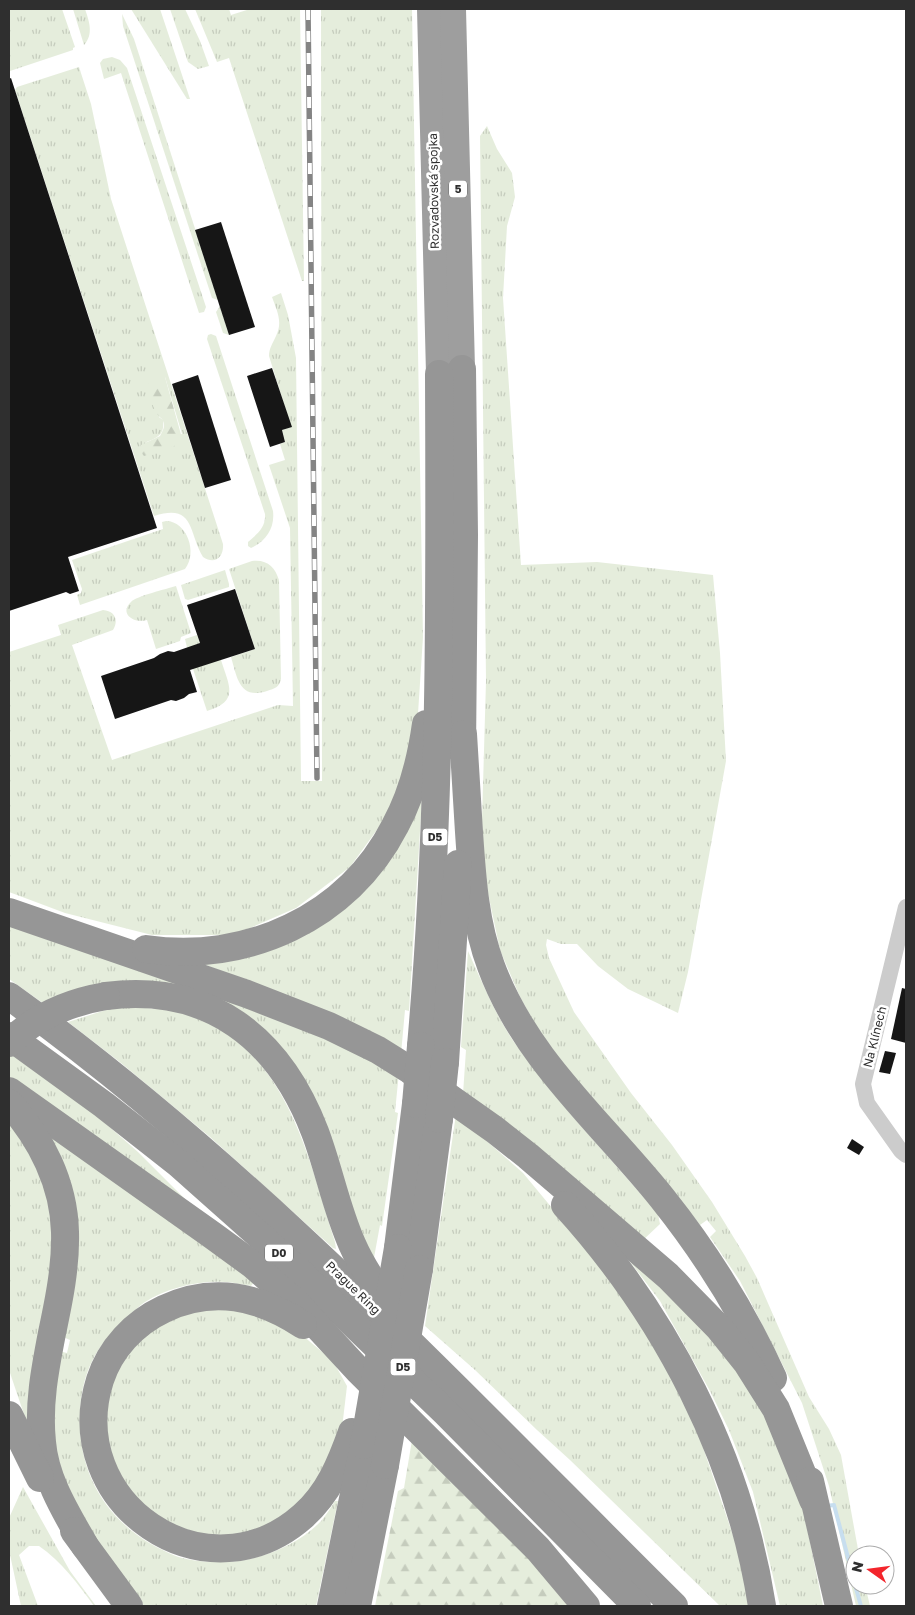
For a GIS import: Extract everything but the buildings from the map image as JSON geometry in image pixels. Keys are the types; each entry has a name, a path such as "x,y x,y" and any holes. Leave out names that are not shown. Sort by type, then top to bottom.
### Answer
{"highway":[{"name":"Rozvadovská spojka","path":"430,9 450,371"},
{"name":"Rozvadovská spojka","path":"450,371 453,9"},
{"name":"D5","path":"331,1606 358,1438 384,1334 398,1248 416,1104 434,854 440,626 450,371"},
{"name":"D5","path":"357,1606 385,1465 419,1269 449,1112 445,1062 456,916 463,734 464,544 450,371"},
{"path":"51,926 128,946 169,952 209,952 242,946 273,936 304,921 333,902 372,863 395,827 408,797 424,737 440,626"},
{"path":"463,734 475,895 485,948 498,986 532,1045 572,1096 662,1198 702,1252 726,1289 756,1343 787,1410 807,1464 839,1606"},
{"path":"9,912 247,994 329,1026 386,1055 410,1070 449,1112 527,1167 578,1220 614,1264 655,1324 684,1374 726,1467 750,1543 762,1606"},
{"path":"9,1043 28,1027 55,1011 76,1003 106,996 146,994 194,1003 236,1023 268,1052 286,1074 309,1118 345,1227 358,1256 372,1281 430,1362"},
{"name":"Prague Ring","path":"9,996 137,1095 229,1174 324,1261 430,1362 674,1606"},
{"name":"Prague Ring","path":"9,1036 152,1143 207,1188 274,1248 445,1412 637,1606"},
{"path":"9,1092 253,1265 296,1303 358,1370 538,1548 586,1606"},
{"path":"9,1103 29,1128 47,1158 63,1210 65,1231 63,1275 42,1392 42,1443 52,1482 85,1546"},
{"path":"449,1112 495,1130 668,1276 707,1315 747,1363 776,1409 814,1500"},
{"path":"358,1370 310,1330 270,1306 240,1298 220,1296 200,1297 182,1301 142,1322 127,1335 108,1362 98,1386 94,1408 93,1432 98,1458 108,1481 121,1501 145,1523 165,1535 187,1543 209,1547 232,1547 254,1543 275,1535 294,1524 326,1490 342,1459 358,1438"},
{"path":"9,1414 38,1475 85,1546 129,1606"},
{"path":"367,1606 385,1465"},
{"path":"538,1548 620,1606"}],"street":[{"name":"Na Klínech","path":"906,907 863,1084 867,1103 901,1151 906,1155"}],"green space":[{"path":"9,9 62,9 75,47 73,50 10,71"},
{"path":"73,9 85,9 88,18 90,32 84,45"},
{"path":"131,9 160,9 190,99 187,99"},
{"path":"170,9 185,9 209,66 198,69 188,62"},
{"path":"195,9 229,9 231,15 250,9 300,9 304,281 302,281 229,58 217,62"},
{"path":"321,9 412,9 423,637 417,729 392,809 350,867 296,908 234,935 152,935 65,913 9,892 9,652 61,635 58,625 103,610 113,614 116,623 113,630 72,645 112,760 278,705 293,706 290,528 269,465 285,460 280,444 285,442 282,430 291,427 269,356 270,348 279,326 272,297 281,293 288,315 296,358 301,781 322,781"},
{"path":"122,14 134,39 218,300 212,298 123,26"},
{"path":"112,57 120,60 127,68 206,307 204,312 199,313 121,73 104,79 100,63 103,59"},
{"path":"79,67 91,104 111,199 223,544 222,553 215,560 203,557 192,530 184,517 177,513 154,516 15,90 17,87","holes":["165,377 182,434 144,443 159,436 163,430 163,420 159,417"]},
{"path":"487,126 497,149 512,173 515,197 507,226 503,298 521,565 597,562 713,575 720,653 726,761 688,972 678,1013 628,989 598,966 577,944 561,944 547,939 546,945 549,958 574,1012 712,1202 757,1278 809,1397 829,1429 841,1455 857,1545 845,1545 845,1557 829,1486 802,1403 740,1281 710,1237 716,1231 707,1220 700,1225 674,1192 563,1064 535,1024 520,997 500,950 488,893 483,856 482,820 486,681 480,136"},
{"path":"220,306 229,335 223,333 216,312"},
{"path":"208,335 216,336 273,511 271,528 261,542 251,548 248,546 248,542 262,527 265,514 207,339"},
{"path":"154,373 165,377 182,438 177,445 144,456 140,451 141,445 160,436 164,427 162,419 155,411 149,393 149,382"},
{"path":"166,521 180,526 188,539 190,555 185,569 80,605 77,595 81,593 82,589 72,560 163,529 162,522"},
{"path":"252,561 262,561 270,565 279,580 281,679 276,687 258,693 250,692 241,685 231,657 255,649 229,569"},
{"path":"225,570 229,587 188,600 185,599 181,585"},
{"path":"176,586 191,633 181,637 180,641 156,649 147,620 133,619 129,617 126,610 131,602 139,597"},
{"path":"197,635 202,649 189,656 185,639"},
{"path":"221,660 229,685 228,697 217,707 207,711 191,663"},
{"path":"422,798 409,1011 405,1010 401,1054 329,1013 203,964 281,946"},
{"path":"9,921 253,1001 399,1072 395,1112 398,1113 382,1226 380,1225 373,1263 297,1078 185,994 47,1006 9,979"},
{"path":"468,951 495,1009 514,1042 566,1108 658,1214 660,1224 641,1242 463,1094 466,1050 461,1047"},
{"path":"130,1007 168,1010 207,1022 238,1042 263,1068 283,1099 299,1133 336,1249 210,1137 68,1022 109,1009"},
{"path":"9,1050 96,1115 138,1152 189,1203 9,1083"},
{"path":"9,1114 27,1137 57,1221 29,1429 9,1370"},
{"path":"456,1114 523,1173 616,1285 651,1339 694,1421 735,1541 751,1606 720,1606 570,1460 475,1370 425,1326"},
{"path":"48,1131 255,1281 251,1286 228,1282 205,1282 173,1289 145,1302 107,1338 92,1361 87,1373 83,1386 80,1415 84,1454 89,1473 97,1490 119,1520 151,1544 182,1558 210,1562 240,1561 279,1550 303,1537 313,1529 324,1518 335,1501 338,1501 316,1606 139,1606 74,1513 51,1442 59,1351 67,1353 70,1340 61,1336"},
{"path":"628,1259 683,1306 743,1370 799,1488 823,1606 780,1606 753,1492 729,1430 710,1391 660,1301"},
{"path":"226,1302 296,1330 333,1361 347,1386 342,1428 317,1488 274,1523 247,1535 197,1537 145,1515 104,1455 106,1379 145,1326"},
{"path":"412,1440 459,1490 580,1606 375,1606 398,1491 404,1488"},
{"path":"23,1487 70,1571 96,1606 94,1606 55,1559 39,1546 29,1546 19,1555 38,1606 21,1606 9,1550 9,1518"},
{"path":"854,1595 867,1595 870,1606 856,1606"}],"waterway":[{"path":"826,1506 834,1505 845,1546"},
{"path":"858,1595 861,1606"}],"railway":[{"path":"308,9 317,778"}]}
